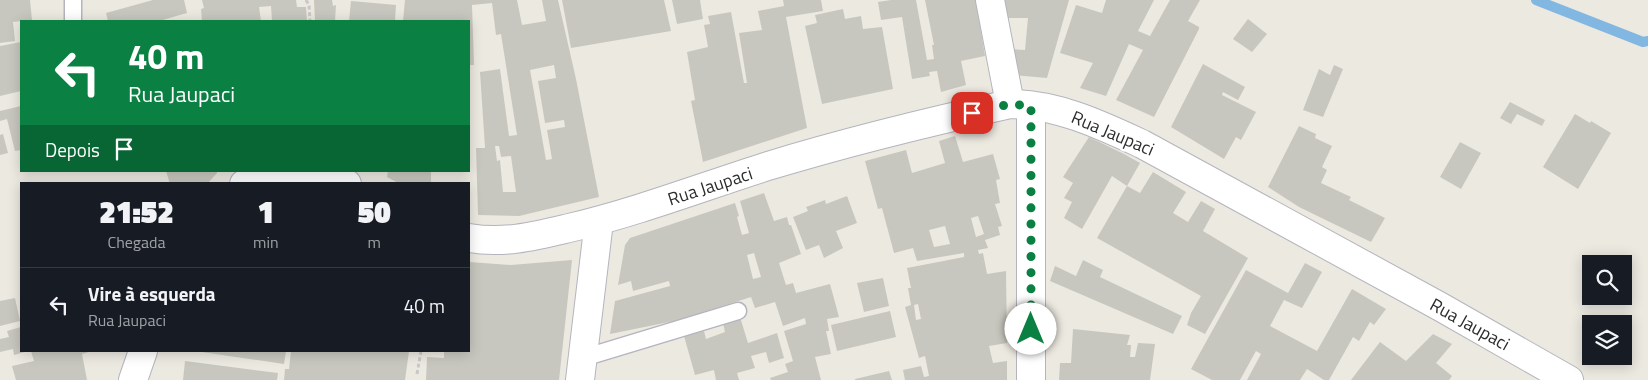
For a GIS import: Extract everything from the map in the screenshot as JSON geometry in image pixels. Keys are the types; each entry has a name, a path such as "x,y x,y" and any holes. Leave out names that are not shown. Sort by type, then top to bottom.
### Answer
{"street":[{"path":"990,0 1020,105 1031,380"},
{"name":"Rua Jaupaci","path":"470,238 488,241 512,240 599,221 768,166 926,123 1020,105 1067,113 1097,123 1142,144 1439,306 1569,380"},
{"path":"247,182 251,179 278,173 322,177 340,182"},
{"path":"581,369 599,221"},
{"path":"133,380 143,352"}],"lane":[{"path":"72,0 73,20"},
{"path":"581,369 738,311"}],"path":[{"path":"306,0 309,5 310,20"},
{"path":"417,374 421,352"}],"building":[{"path":"0,0 30,0 32,20 13,22 15,41 0,43"},
{"path":"153,0 184,0 187,13 162,20 108,20 106,13"},
{"path":"202,0 296,0 297,7 306,7 307,20 272,20 271,6 259,7 261,20 202,20 201,9 204,8"},
{"path":"314,0 332,0 333,6 336,5 335,20 315,20"},
{"path":"405,0 517,0 522,25 546,21 542,0 558,0 576,79 599,197 519,216 478,215 476,148 485,148 480,72 500,69 509,136 517,135 501,34 496,35 492,3 472,5 474,65 470,65 470,20 403,20","holes":["554,65 556,78 538,81 545,123 564,120 565,127 547,130 552,159 546,160 530,70","495,146 499,146 501,157 511,156 516,192 503,192 500,160 497,161"]},
{"path":"562,0 664,0 671,31 571,48"},
{"path":"672,0 700,0 703,19 677,24"},
{"path":"783,0 821,0 823,11 786,17 807,128 703,162 691,101 695,100 687,52 708,47 704,25 710,24 708,16 731,12 744,83 747,83 739,33 762,30 758,11 784,6"},
{"path":"916,0 927,60 934,59 932,45 934,45 925,0 976,0 985,56 961,61 966,85 941,92 937,71 929,72 930,76 912,79 902,17 881,20 878,2"},
{"path":"1004,0 1069,0 1047,78 1012,75 1010,49 1025,50 1028,18 1006,18"},
{"path":"1106,0 1154,0 1138,31 1150,36 1170,0 1200,0 1188,21 1199,27 1199,29 1154,117 1116,100 1143,50 1129,44 1106,96 1080,88 1093,63 1060,53 1076,5 1102,13"},
{"path":"351,1 396,5 395,20 349,20"},
{"path":"843,9 845,19 861,16 863,29 882,27 893,89 822,104 805,26 817,23 815,15"},
{"path":"1248,19 1267,34 1252,52 1233,39"},
{"path":"20,42 20,91 0,96 0,46"},
{"path":"1203,64 1245,87 1238,100 1223,92 1222,95 1256,112 1241,140 1236,137 1224,159 1171,127"},
{"path":"1334,65 1343,69 1323,117 1303,110 1319,69 1330,75"},
{"path":"1510,102 1545,120 1542,126 1517,114 1511,124 1500,118"},
{"path":"20,106 20,150 15,151 7,119 0,121 0,111"},
{"path":"1575,114 1611,133 1578,189 1543,167"},
{"path":"1299,126 1316,134 1315,138 1332,146 1322,167 1327,170 1321,183 1351,197 1349,200 1385,218 1371,242 1299,207 1268,187"},
{"path":"3,134 8,153 0,155 0,135"},
{"path":"955,136 963,162 993,154 1000,179 996,180 1000,203 995,204 1002,226 998,227 1000,235 985,240 988,248 978,250 979,254 983,253 987,274 1006,271 1007,343 989,346 993,363 1007,361 1007,380 905,380 903,370 921,366 924,377 929,376 925,356 919,358 905,307 911,305 908,288 911,288 907,268 964,257 964,253 917,261 913,248 894,253 882,208 878,209 865,161 906,150 912,173 945,163 939,141","holes":["978,216 984,234 976,237 971,218","945,226 950,244 934,247 929,230","918,304 921,319 916,320 914,305"]},
{"path":"1089,137 1140,163 1127,186 1112,176 1082,229 1064,218 1072,202 1064,198 1073,183 1063,177"},
{"path":"1460,142 1481,153 1461,189 1440,177"},
{"path":"166,172 217,172 209,182 169,182"},
{"path":"388,172 431,172 431,182 396,182 387,177"},
{"path":"1153,172 1186,192 1173,213 1188,222 1201,201 1215,209 1203,231 1248,258 1205,334 1187,325 1191,313 1201,296 1097,238 1127,186 1140,193"},
{"path":"764,193 774,221 787,217 801,254 779,263 786,285 793,283 796,293 830,284 839,317 827,319 829,331 826,331 831,354 815,357 821,380 771,380 770,378 788,372 785,364 793,361 784,331 806,324 805,318 783,326 775,302 755,308 751,297 679,320 610,334 615,301 670,286 669,281 633,291 631,281 618,285 625,245 630,238 735,203 742,235 749,233 740,201","holes":["754,253 761,277 753,279 747,255"]},
{"path":"847,196 857,223 836,231 843,248 824,258 819,245 806,250 793,217 808,211 806,207 825,200 826,204"},
{"path":"572,260 559,380 426,380 427,357 444,358 444,352 470,352 470,262 511,265"},
{"path":"1083,260 1103,270 1100,277 1182,316 1173,334 1050,281 1055,266 1076,276"},
{"path":"1305,263 1322,272 1302,308 1284,300 1270,326 1317,351 1352,289 1386,309 1374,325 1370,322 1359,341 1353,337 1329,380 1324,380 1307,369 1300,380 1247,380 1261,354 1256,351 1240,380 1212,380 1191,369 1246,270 1288,293"},
{"path":"883,278 889,306 864,312 857,283"},
{"path":"15,298 20,321 0,326 0,301"},
{"path":"890,311 896,337 837,351 831,325"},
{"path":"740,317 748,343 777,333 784,358 769,363 766,352 751,356 755,368 737,373 739,380 716,380 714,370 695,375 684,336 704,331 706,339 725,332 723,323"},
{"path":"20,327 20,352 25,352 14,355 13,349 0,352 0,339 9,337 7,331"},
{"path":"1073,329 1130,335 1127,345 1131,345 1130,357 1135,357 1138,343 1155,344 1150,380 1059,380 1060,363 1071,363"},
{"path":"1433,334 1452,344 1436,363 1452,376 1449,380 1351,380 1380,342 1406,361"},
{"path":"31,352 89,352 82,354 87,380 16,380 12,366 34,361"},
{"path":"202,352 286,352 284,364"},
{"path":"291,352 409,352 405,380 284,380 285,369 289,369"},
{"path":"185,361 278,373 277,380 183,380"},
{"path":"889,371 892,380 855,380 855,379"}],"waterway":[{"path":"1536,0 1643,42 1648,41"}],"route":[{"path":"972,113 1010,104 1031,106 1031,329"}]}
